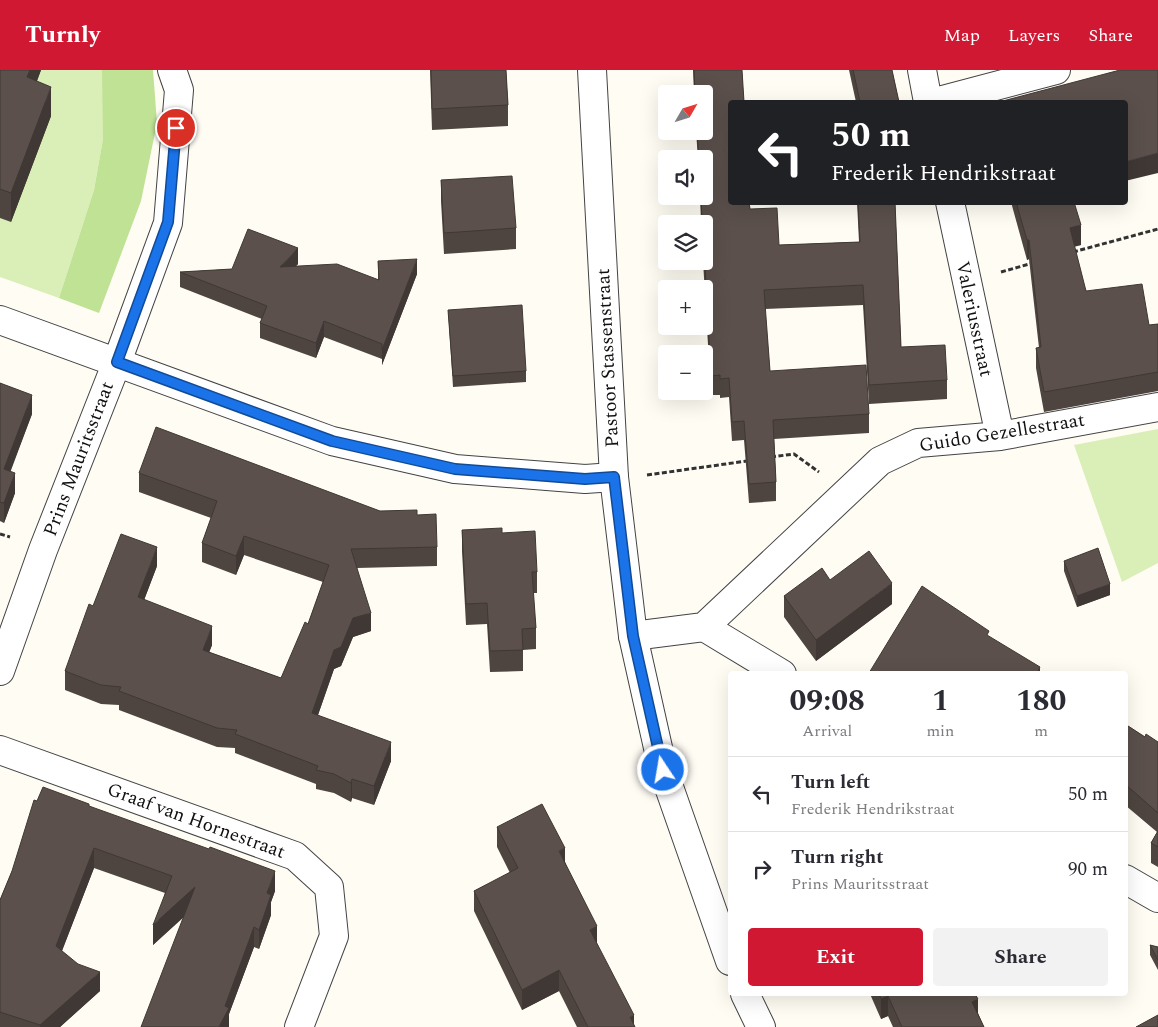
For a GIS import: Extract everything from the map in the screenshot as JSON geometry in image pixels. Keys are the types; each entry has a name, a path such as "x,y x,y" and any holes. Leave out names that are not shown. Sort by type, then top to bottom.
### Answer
{"street":[{"name":"Prins Mauritsstraat","path":"0,670 43,550 117,362 168,222 179,90 172,70"},
{"name":"Pastoor Stassenstraat","path":"592,70 614,477 633,636 663,770 728,955"},
{"path":"922,70 928,100"},
{"path":"943,100 1056,70"},
{"name":"Valeriusstraat","path":"951,205 1000,436"},
{"path":"0,320 342,443 455,469 585,479 614,477"},
{"name":"Guido Gezellestraat","path":"704,627 880,461 918,443 1000,436 1158,407"},
{"path":"633,636 704,627 777,671"},
{"name":"Graaf van Hornestraat","path":"0,750 295,856 329,887 334,936 299,1027"},
{"path":"1128,881 1158,898"},
{"path":"746,996 761,1027"}],"path":[{"path":"1072,252 1158,229"},
{"path":"966,282 1043,260"},
{"path":"765,458 794,454 846,492"},
{"path":"650,475 756,460"}],"green space":[{"path":"0,70 102,70 103,139 94,190 59,298 0,277"},
{"path":"102,70 153,70 157,123 141,201 99,313 59,298 94,190 103,139"},
{"path":"1158,429 1158,563 1122,582 1074,445"}],"building":[{"path":"0,70 30,70 27,77 51,87 11,193 0,189"},
{"path":"431,70 506,70 508,105 432,109"},
{"path":"694,70 742,70 744,100 728,100 728,205 749,205 750,209 777,208 779,245 860,242 858,205 895,205 901,347 945,345 947,380 869,385 863,285 764,290 770,371 866,365 869,414 773,420 776,482 749,484 744,421 732,422 729,378 720,379 720,375 713,376 713,345 709,345 709,335 713,335 713,280 706,280 705,270 713,270 713,215 702,215 701,205 713,205 713,150 698,150 698,140 713,140 713,85 695,85"},
{"path":"853,70 892,70 899,100 860,100"},
{"path":"1120,70 1158,70 1158,153 1128,161 1128,100 1007,100"},
{"path":"512,176 516,228 444,233 441,180"},
{"path":"1017,205 1075,205 1081,225 1070,228 1086,291 1142,284 1149,325 1158,324 1158,372 1044,392 1036,348 1041,347 1029,240 1027,240"},
{"path":"248,229 298,248 280,267 337,264 379,280 378,261 417,259 382,350 382,344 324,321 316,343 260,323 267,306 180,272 232,269"},
{"path":"522,305 526,371 453,376 448,310"},
{"path":"0,383 32,395 4,469 15,473 4,503 0,502"},
{"path":"156,427 380,511 417,510 417,515 436,514 437,547 351,549 371,613 353,618 341,647 334,650 312,713 391,742 374,786 352,779 351,783 334,774 316,770 318,766 235,734 237,730 217,728 119,691 121,687 101,685 65,671 89,604 93,606 121,534 157,547 138,597 212,626 203,650 281,678 305,622 308,624 329,565 244,536 236,556 202,543 217,501 139,473"},
{"path":"502,528 502,533 535,531 537,572 532,572 536,628 522,629 523,650 490,651 487,603 466,604 462,530"},
{"path":"1098,548 1110,584 1077,596 1064,561"},
{"path":"869,551 892,583 816,640 784,596 822,568 830,580"},
{"path":"922,586 989,631 987,635 1040,667 1038,671 870,671"},
{"path":"1128,726 1145,737 1146,734 1158,742 1158,813 1128,787"},
{"path":"43,787 89,804 89,806 275,871 267,893 271,895 259,930 254,927 225,1006 229,1008 219,1027 141,1027 195,887 153,925 172,876 94,848 56,946 78,964 100,972 40,1025 0,1012 0,900 12,871 34,800 37,801"},
{"path":"542,804 565,848 559,851 597,926 590,930 634,1015 630,1017 635,1027 588,1027 559,970 522,990 474,891 518,868 497,827"},
{"path":"1158,831 1158,847 1151,843"},
{"path":"1150,945 1158,947 1158,960"},
{"path":"888,996 976,996 978,999 972,1002 984,1027 902,1027"},
{"path":"1158,1015 1158,1027 1136,1027"}],"route":[{"path":"176,128 168,222 117,362 332,441 455,469 585,479 614,477 633,636 663,770"}]}
